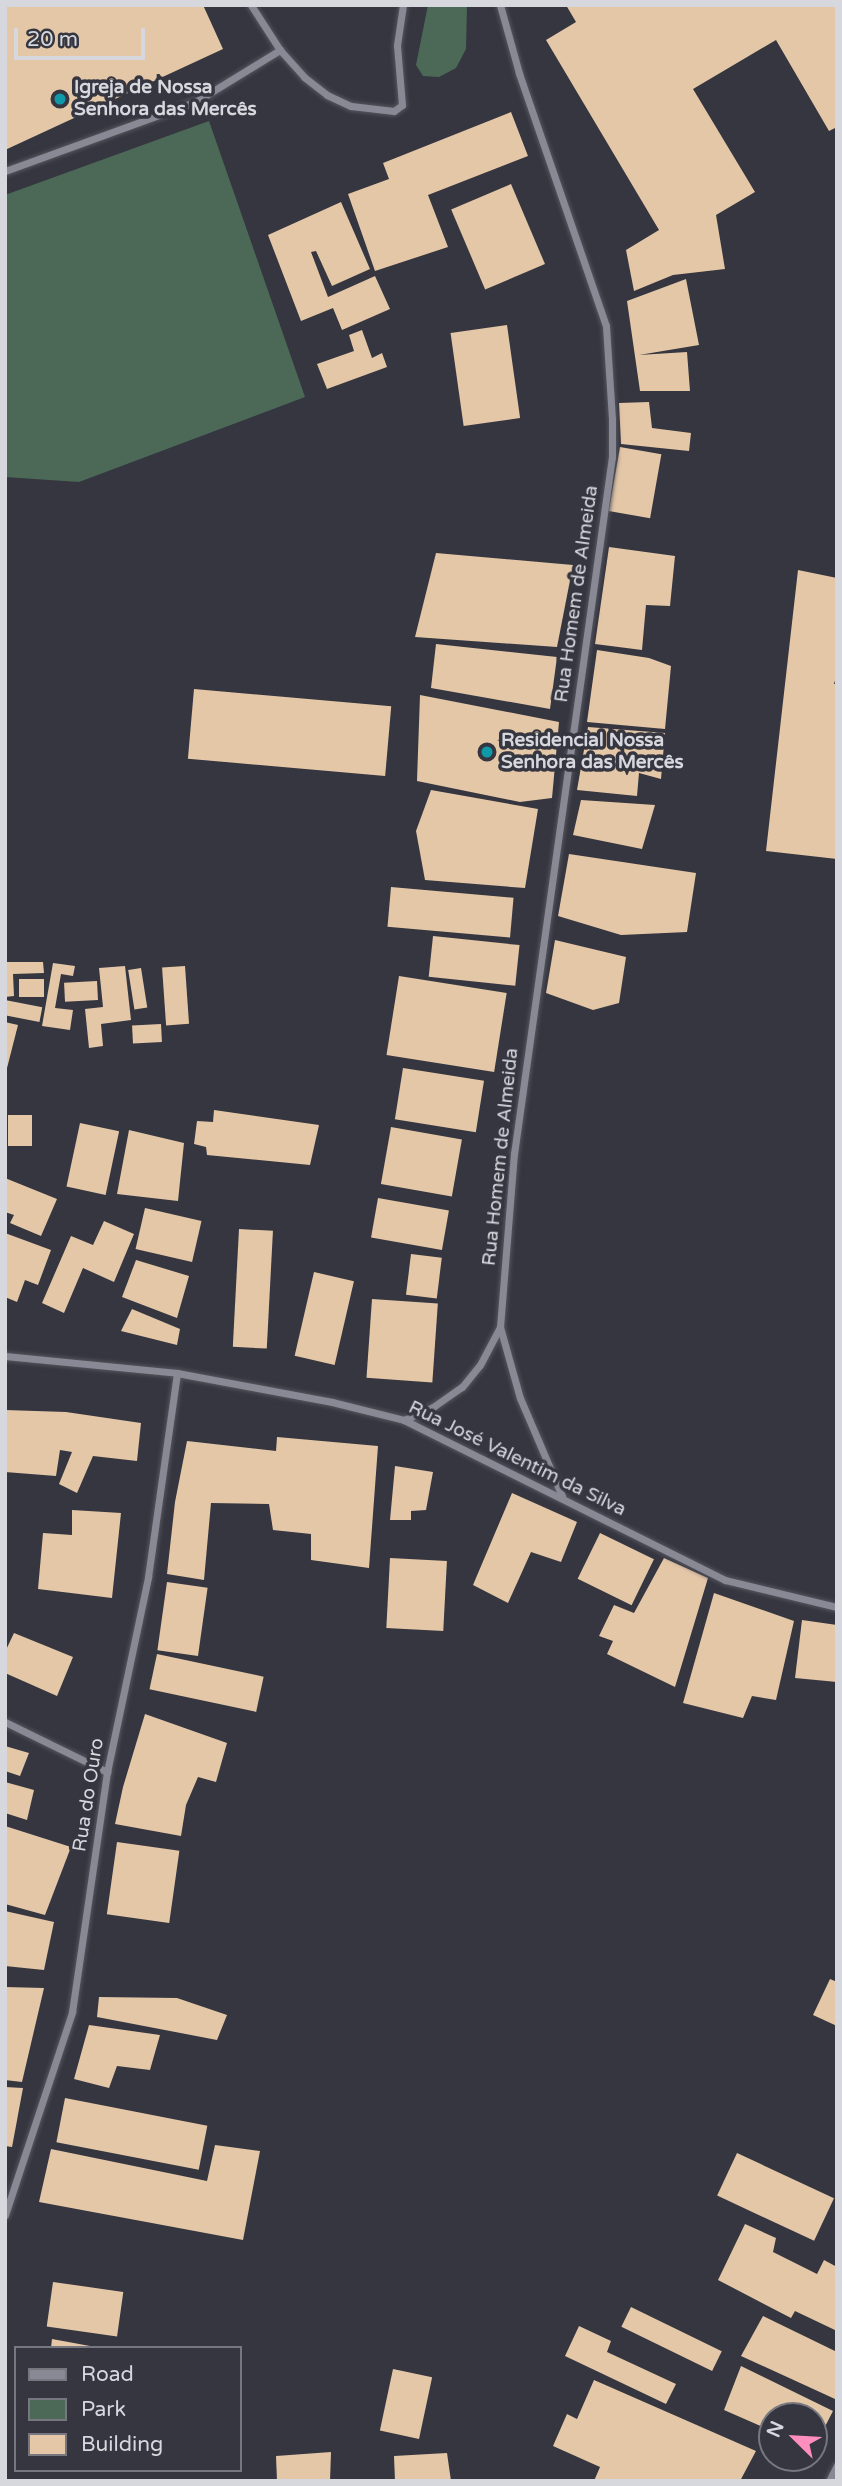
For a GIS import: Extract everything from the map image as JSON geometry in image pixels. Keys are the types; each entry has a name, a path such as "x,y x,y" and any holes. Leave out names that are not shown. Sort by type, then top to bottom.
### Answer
{"street":[{"path":"251,5 280,50 303,76 327,95 351,106 394,111 402,105 397,45 403,5"},
{"name":"Rua Homem de Almeida","path":"500,5 519,73 606,326 612,419 612,457 514,1154 500,1327"},
{"path":"5,171 195,102 280,50"},
{"path":"404,1420 433,1407 462,1387 480,1365 500,1327"},
{"path":"500,1327 520,1398 562,1497"},
{"name":"Rua José Valentim da Silva","path":"5,1356 177,1373 332,1402 404,1420 725,1580 837,1607"},
{"name":"Rua do Ouro","path":"5,2216 72,2012 107,1772 148,1577 177,1373"},
{"path":"5,1722 107,1772"},
{"path":"830,2481 837,2465"}],"green space":[{"path":"428,5 467,5 466,49 456,68 439,77 423,76 416,65"},
{"path":"209,121 305,397 79,482 5,477 5,195"}],"building":[{"name":"Igreja de Nossa Senhora das Mercês","path":"5,5 203,5 223,49 5,150"},
{"path":"566,5 837,5 837,127 829,131 776,40 693,89 755,192 716,215 725,269 673,275 634,291 626,250 659,230 546,40 576,22"},
{"path":"511,112 528,156 428,195 448,247 375,271 348,194 389,179 383,163"},
{"path":"511,184 545,264 485,289 451,209"},
{"path":"341,202 370,269 332,286 316,251 311,252 328,297 375,276 390,309 342,330 333,308 301,321 268,235"},
{"path":"686,279 699,345 639,355 687,352 690,391 640,391 627,301"},
{"path":"507,325 520,418 464,426 451,333"},
{"path":"362,330 372,358 382,353 387,367 327,389 317,364 354,351 349,335"},
{"path":"649,402 652,428 691,433 689,451 621,444 619,403"},
{"path":"620,447 661,454 650,518 609,511"},
{"path":"609,547 675,556 670,606 646,605 642,650 595,644"},
{"path":"436,553 573,565 557,647 415,637"},
{"path":"798,570 837,578 837,673 834,684 837,684 837,859 766,851"},
{"path":"436,644 557,657 550,709 431,688"},
{"path":"597,650 649,658 671,666 665,729 587,722"},
{"path":"194,689 391,706 385,776 188,759"},
{"name":"Residencial Nossa Senhora das Mercês","path":"420,695 559,722 552,798 520,802 417,781"},
{"path":"588,727 665,733 661,779 639,773 637,796 577,790"},
{"path":"431,790 538,809 525,888 425,880 416,831"},
{"path":"581,800 655,805 642,849 573,835"},
{"path":"569,854 696,873 687,932 621,935 558,916"},
{"path":"391,887 514,898 510,938 388,927"},
{"path":"433,936 520,945 515,986 429,977"},
{"path":"555,940 626,957 619,1003 593,1010 546,993"},
{"path":"5,962 43,962 44,973 13,974 14,996 5,997"},
{"path":"53,963 75,966 73,976 61,974 55,1008 73,1010 70,1030 42,1026"},
{"path":"125,966 131,1020 101,1024 103,1046 89,1048 85,1009 103,1007 99,968"},
{"path":"185,966 189,1024 166,1025 162,968"},
{"path":"141,968 147,1008 134,1010 128,970"},
{"path":"399,976 507,993 494,1072 386,1055"},
{"path":"19,979 44,979 44,997 19,997"},
{"path":"97,981 98,1000 65,1002 64,983"},
{"path":"5,1000 42,1007 39,1022 5,1015"},
{"path":"5,1022 18,1025 6,1072 5,1071"},
{"path":"161,1024 162,1042 133,1043 132,1026"},
{"path":"403,1068 484,1081 476,1132 395,1119"},
{"path":"214,1110 319,1125 310,1165 207,1155 206,1147 194,1144 197,1121 213,1122"},
{"path":"8,1115 32,1115 32,1146 8,1146"},
{"path":"80,1123 119,1131 106,1195 66,1187"},
{"path":"391,1127 462,1140 452,1197 381,1184"},
{"path":"129,1130 184,1143 178,1201 117,1194"},
{"path":"5,1178 57,1199 41,1236 10,1223 14,1215 5,1212"},
{"path":"378,1198 449,1211 442,1250 371,1237"},
{"path":"145,1208 202,1221 192,1262 136,1249"},
{"path":"104,1221 134,1234 114,1282 83,1268 64,1313 42,1303 71,1236 93,1245"},
{"path":"239,1229 273,1231 267,1349 233,1347"},
{"path":"5,1233 51,1250 38,1285 25,1280 17,1302 5,1297"},
{"path":"411,1254 442,1258 437,1298 406,1295"},
{"path":"136,1260 189,1276 177,1318 122,1297"},
{"path":"314,1272 354,1281 335,1365 295,1356"},
{"path":"372,1299 438,1304 432,1382 366,1378"},
{"path":"132,1309 180,1329 177,1345 121,1331"},
{"path":"5,1410 66,1412 141,1423 137,1461 93,1456 77,1493 59,1484 72,1452 60,1450 56,1476 5,1472"},
{"path":"277,1437 378,1446 369,1568 311,1560 311,1534 273,1530 269,1504 211,1503 204,1580 167,1574 175,1502 187,1441 276,1451"},
{"path":"395,1466 433,1472 426,1510 411,1511 411,1520 390,1520"},
{"path":"512,1493 577,1522 561,1562 531,1552 508,1603 473,1585"},
{"path":"72,1510 121,1513 112,1598 38,1589 43,1533 72,1535"},
{"path":"600,1533 654,1559 632,1605 578,1579"},
{"path":"390,1558 447,1561 443,1631 386,1628"},
{"path":"664,1558 708,1578 675,1687 607,1654 613,1641 599,1636 614,1605 634,1613"},
{"path":"167,1582 208,1588 198,1656 157,1650"},
{"path":"714,1593 794,1621 776,1700 752,1696 743,1718 683,1703"},
{"path":"802,1620 837,1625 837,1682 795,1678"},
{"path":"14,1633 73,1657 57,1696 5,1673 5,1652"},
{"path":"157,1654 264,1677 256,1712 150,1689"},
{"path":"145,1714 227,1743 216,1782 198,1777 186,1805 181,1836 115,1824"},
{"path":"5,1746 29,1753 20,1776 5,1771"},
{"path":"5,1782 34,1790 27,1820 5,1813"},
{"path":"5,1826 71,1847 45,1915 5,1904"},
{"path":"117,1842 179,1851 169,1923 107,1914"},
{"path":"5,1911 54,1922 44,1970 5,1966"},
{"path":"830,1979 837,1982 837,2026 813,2015"},
{"path":"5,1987 44,1988 22,2082 5,2080"},
{"path":"99,1997 177,1998 227,2015 217,2040 97,2017"},
{"path":"89,2025 160,2035 150,2070 117,2066 109,2088 74,2079"},
{"path":"5,2087 23,2088 12,2147 5,2146"},
{"path":"65,2098 207,2126 199,2170 56,2142"},
{"path":"215,2145 260,2151 243,2240 39,2202 51,2149 207,2181"},
{"path":"737,2153 834,2198 814,2241 717,2196"},
{"path":"745,2224 776,2238 773,2252 817,2274 824,2260 837,2267 837,2331 795,2311 791,2318 718,2280"},
{"path":"53,2282 123,2292 117,2336 47,2327"},
{"path":"631,2307 722,2351 712,2371 621,2327"},
{"path":"763,2316 837,2352 835,2399 741,2356"},
{"path":"579,2326 611,2341 607,2352 676,2384 666,2404 565,2356"},
{"path":"52,2339 90,2346 51,2346"},
{"path":"741,2366 815,2402 758,2402 758,2425 724,2410"},
{"path":"393,2369 432,2377 419,2439 380,2431"},
{"path":"594,2380 756,2451 740,2481 594,2481 600,2467 553,2446 567,2414 577,2419"},
{"path":"331,2452 330,2481 277,2481 276,2456"},
{"path":"447,2453 451,2481 395,2481 394,2456"}],"place":[{"name":"Igreja de Nossa Senhora das Mercês","path":"60,99"},
{"name":"Residencial Nossa Senhora das Mercês","path":"487,752"}]}
